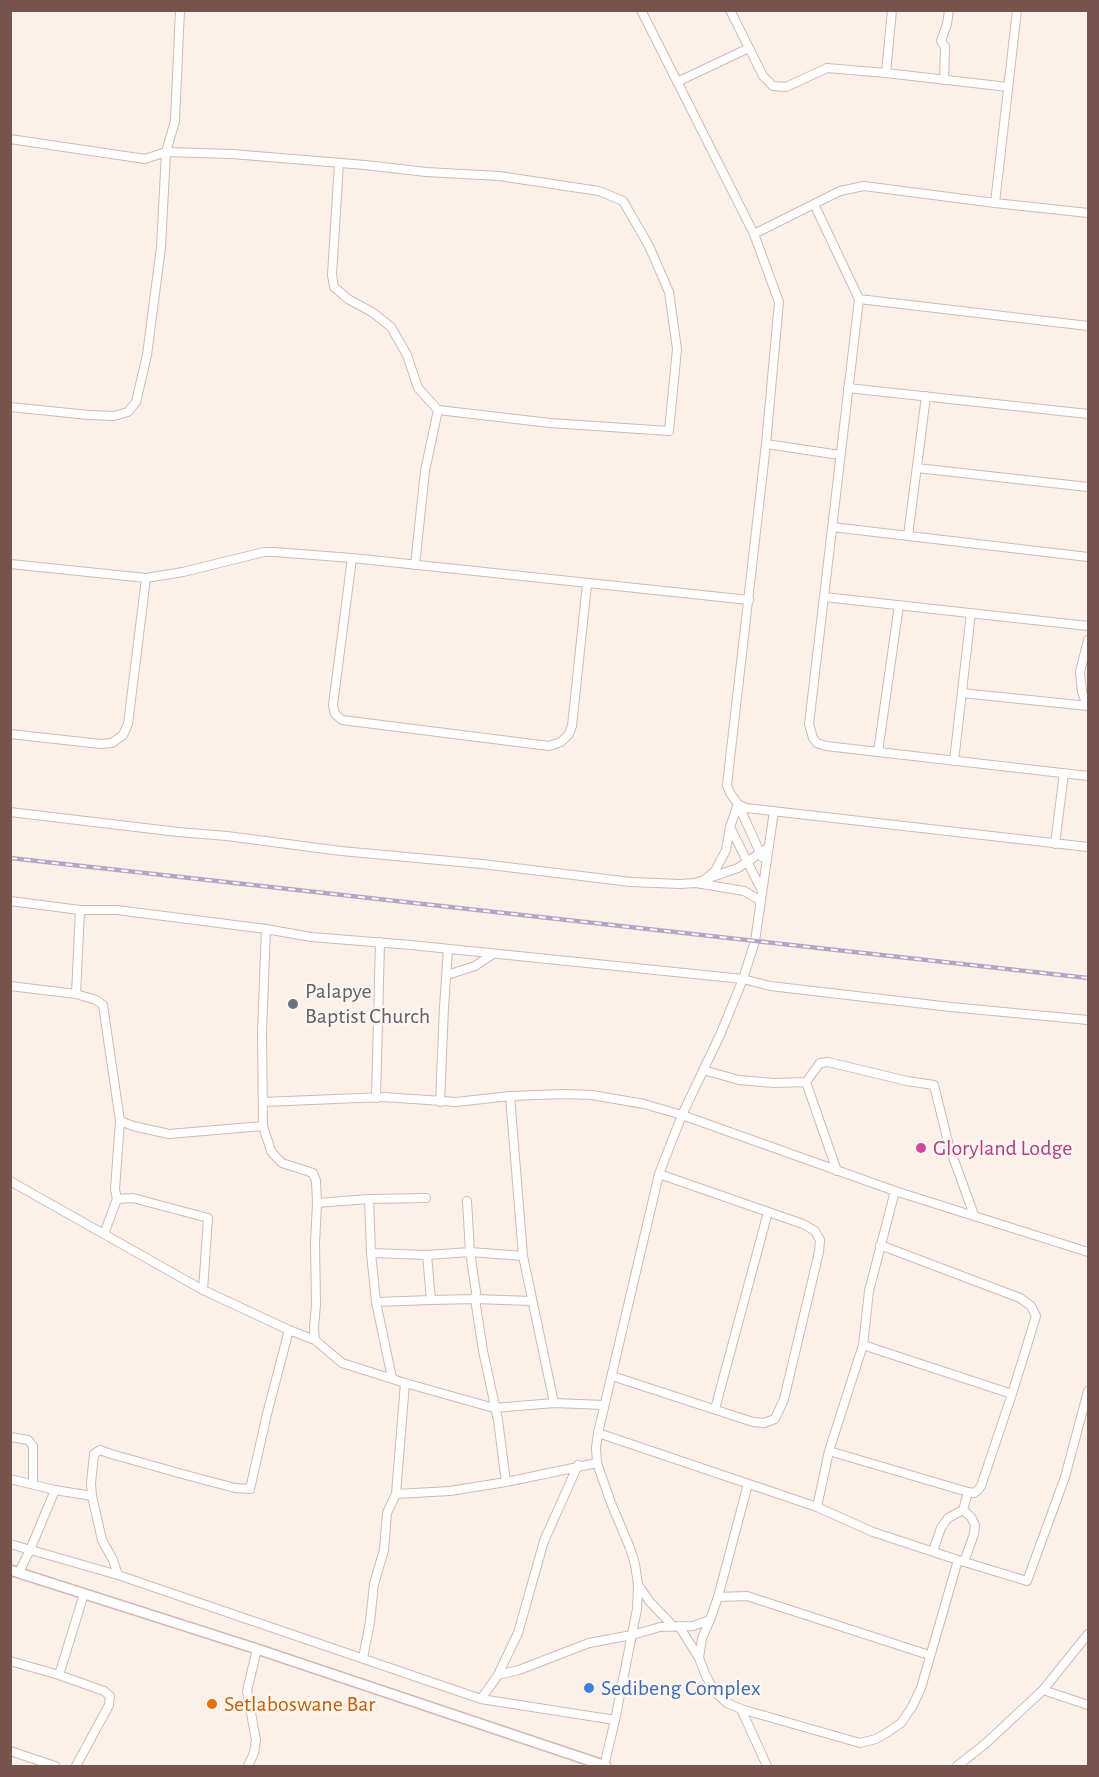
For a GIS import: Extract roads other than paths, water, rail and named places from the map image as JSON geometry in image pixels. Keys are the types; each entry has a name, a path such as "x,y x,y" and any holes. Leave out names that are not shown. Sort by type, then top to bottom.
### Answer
{"street":[{"path":"10,407 114,416 128,412 136,402 147,355 161,247 166,152 175,121 180,10"},
{"path":"641,10 754,234 779,302 766,444 727,786 729,793 738,804 766,867"},
{"path":"730,10 763,76 773,86 786,87 827,68 1008,87"},
{"path":"886,73 892,10"},
{"path":"944,80 945,47 941,40 949,10"},
{"path":"994,203 1017,10"},
{"path":"677,82 749,48"},
{"path":"10,139 145,159 166,152 232,154 339,163 426,172 499,176 599,191 623,201 650,246 669,292 677,349 669,431 550,423 438,410 418,388 407,355 391,327 334,287 332,267 339,163"},
{"path":"754,234 840,191 864,186 1089,213"},
{"path":"814,204 858,299 809,724 810,732 817,743 826,746 1089,776"},
{"path":"858,299 1089,326"},
{"path":"848,388 1089,414"},
{"path":"908,536 926,396"},
{"path":"415,565 425,471 438,410"},
{"path":"766,444 840,455"},
{"path":"916,468 1089,487"},
{"path":"832,527 1089,557"},
{"path":"10,564 146,578 183,572 264,552 352,558 749,600"},
{"path":"352,558 333,705 335,714 342,720 549,746 561,742 569,734 572,726 587,584"},
{"path":"10,734 101,744 112,743 123,735 128,724 146,578"},
{"path":"824,597 1089,627"},
{"path":"878,752 899,605"},
{"path":"954,761 971,613"},
{"path":"962,693 1088,706 1082,692 1080,672 1089,640"},
{"path":"1055,844 1064,773"},
{"path":"738,804 746,808 774,812 1089,847"},
{"path":"704,880 715,871 726,850 730,827 738,804"},
{"path":"10,812 631,882 695,883 744,891 761,901"},
{"path":"55,1490 30,1550 15,1571 605,1766 637,1609 638,1585 630,1548 597,1463 598,1433 659,1174 682,1115 720,1035 743,979 755,941 774,812"},
{"path":"730,827 762,891"},
{"path":"695,883 748,862 769,847"},
{"path":"10,901 80,910 117,910 311,937 743,979 770,986 1089,1020"},
{"path":"76,994 80,910"},
{"path":"266,929 262,992 263,1126 271,1151 282,1163 313,1173 315,1181 317,1203 315,1340"},
{"path":"376,1098 380,942"},
{"path":"440,1102 448,949"},
{"path":"447,975 474,966 493,954"},
{"path":"10,986 76,994 104,1005 120,1121 114,1189 117,1199 104,1234"},
{"path":"806,1082 820,1063 828,1062 907,1081 934,1085 949,1146 974,1215"},
{"path":"703,1070 739,1080 774,1083 806,1082"},
{"path":"806,1082 837,1171"},
{"path":"263,1102 376,1098 456,1102 510,1096 565,1094 592,1095 644,1104 682,1115 895,1191 1089,1252"},
{"path":"510,1096 523,1256 554,1404"},
{"path":"120,1121 169,1134 263,1126"},
{"path":"612,1376 753,1422 764,1423 775,1419 784,1399 819,1252 820,1240 815,1231 803,1224 659,1174"},
{"path":"10,1182 203,1290 315,1340 342,1363 494,1408 554,1404 604,1406"},
{"path":"817,1507 829,1451 863,1345 869,1291 895,1191"},
{"path":"117,1199 133,1198 208,1218 203,1290"},
{"path":"317,1203 426,1198"},
{"path":"369,1199 376,1302 392,1378"},
{"path":"467,1201 475,1299 498,1420 506,1482"},
{"path":"715,1409 768,1212"},
{"path":"829,1451 974,1493 981,1486 1036,1316 1031,1306 1020,1298 880,1245"},
{"path":"371,1253 427,1255 470,1252 523,1256"},
{"path":"427,1255 431,1300"},
{"path":"376,1302 475,1299 531,1301"},
{"path":"118,1575 102,1540 92,1496 94,1454 100,1449 186,1475 235,1488 250,1489 289,1330"},
{"path":"863,1345 1012,1394"},
{"path":"363,1658 374,1584 384,1550 387,1514 396,1494 405,1383"},
{"path":"598,1433 817,1507 873,1532 961,1562 1027,1581 1065,1477 1089,1391"},
{"path":"10,1437 28,1440 33,1446 33,1484"},
{"path":"396,1494 450,1491 597,1463"},
{"path":"481,1699 498,1675 518,1633 544,1541 578,1466"},
{"path":"10,1479 92,1496"},
{"path":"699,1658 702,1638 718,1597 748,1484"},
{"path":"933,1551 941,1528 948,1518 963,1510 969,1492"},
{"path":"638,1585 650,1602 675,1626 699,1658 716,1693 727,1703 860,1743 882,1736 900,1723 912,1707 921,1688 929,1655 961,1562 974,1534 975,1525 971,1517 963,1510"},
{"path":"10,1544 118,1575 481,1699 615,1720"},
{"path":"59,1675 84,1594"},
{"path":"718,1597 747,1596 929,1655"},
{"path":"498,1675 519,1670 589,1643 632,1635 648,1629 693,1626 710,1620"},
{"path":"957,1767 1043,1689 1089,1634"},
{"path":"248,1767 256,1740 248,1691 256,1649"},
{"path":"10,1660 104,1691 110,1696 109,1705 76,1767"},
{"path":"1043,1689 1089,1705"},
{"path":"741,1709 767,1767"},
{"path":"10,1751 55,1767"}],"railway":[{"path":"10,858 1088,978"}],"place":[{"name":"Palapye Baptist Church","path":"293,1004"},
{"name":"Gloryland Lodge","path":"921,1148"},
{"name":"Sedibeng Complex","path":"589,1688"},
{"name":"Setlaboswane Bar","path":"212,1704"}]}
